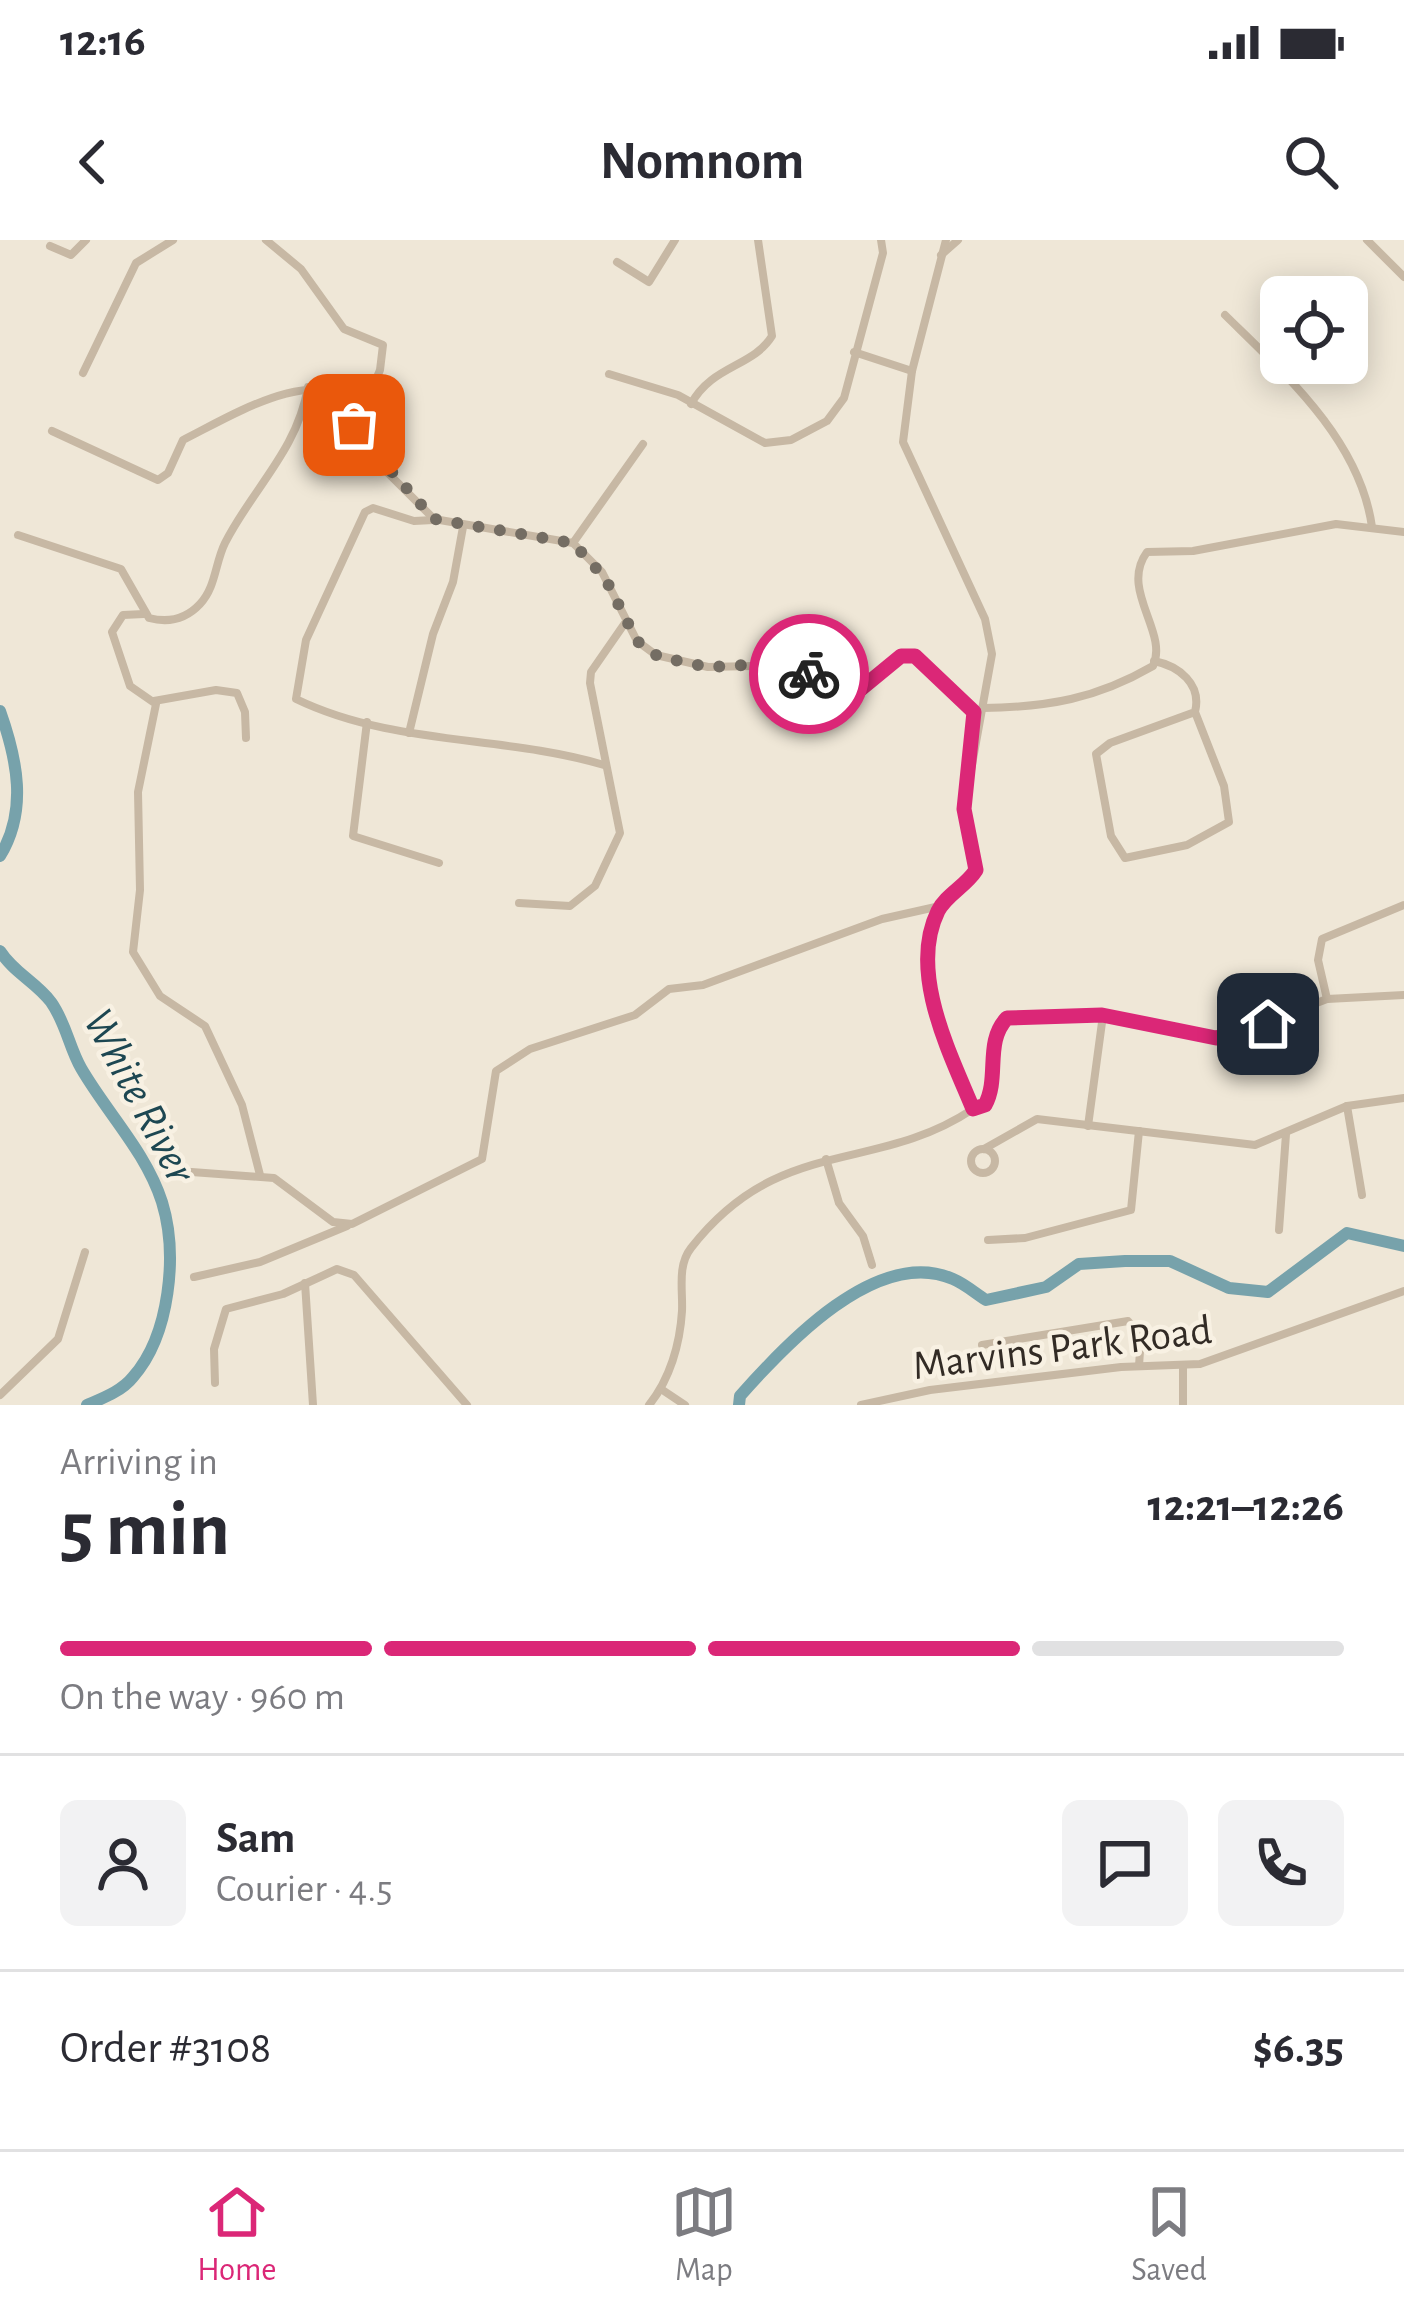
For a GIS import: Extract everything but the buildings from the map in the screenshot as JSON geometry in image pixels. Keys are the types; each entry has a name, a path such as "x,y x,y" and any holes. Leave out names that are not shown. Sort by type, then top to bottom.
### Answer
{"street":[{"path":"50,246 71,255 86,240"},
{"path":"82,373 116,314 136,263 172,240"},
{"path":"266,240 309,279 344,329 384,346 380,370 353,439 385,464 434,519"},
{"path":"616,262 649,282 675,240"},
{"path":"691,404 710,378 759,352 772,335 758,240"},
{"path":"609,374 656,385 765,443 790,440 837,409 883,254 880,240"},
{"path":"946,240 912,370 903,428 905,454 926,489 985,619 992,653 964,809 976,870 941,905 933,933 932,998 973,1109"},
{"path":"940,256 958,240"},
{"path":"1366,240 1404,277"},
{"path":"1225,315 1304,397 1346,451 1367,496 1372,527"},
{"path":"854,352 912,370"},
{"path":"52,431 158,480 167,473 184,440 308,387 334,386 364,406"},
{"path":"246,738 245,712 237,693 216,690 154,701 130,686 114,647 115,622 123,615 144,614 175,620 206,595 227,538 294,437 308,387"},
{"path":"573,543 644,444"},
{"path":"604,766 544,750 410,733 296,699 306,640 368,508 414,521 434,519 573,543 605,578 625,623 643,646 669,661 708,667 792,665 841,702 901,656 915,656 974,712 977,724"},
{"path":"983,708 1057,706 1099,694 1154,661 1158,647 1143,614 1138,575 1148,552 1193,551 1336,524 1404,532"},
{"path":"410,733 433,634 453,582 463,527"},
{"path":"18,535 121,569 144,614"},
{"path":"519,903 570,906 596,886 620,832 604,766 591,672 625,623"},
{"path":"1154,661 1172,665 1190,681 1198,699 1195,712 1224,786 1229,822 1166,853 1124,858 1111,836 1096,754 1110,743 1195,712"},
{"path":"154,701 138,792 140,890 133,952 160,996 205,1026 247,1118 260,1174"},
{"path":"367,722 353,836 439,863"},
{"path":"194,1277 260,1262 482,1159 496,1071 530,1048 635,1015 669,989 703,986 882,919 941,905"},
{"path":"1327,999 1318,960 1322,939 1404,905"},
{"path":"650,1405 661,1389 679,1335 683,1264 690,1250 755,1186 826,1159 931,1132 985,1105 993,1088 995,1038 1007,1018 1102,1015 1225,1038 1327,999 1404,995"},
{"path":"1088,1126 1102,1015"},
{"path":"988,1152 1037,1119 1247,1144 1347,1106 1404,1098"},
{"path":"1347,1106 1362,1195"},
{"path":"988,1240 1025,1238 1131,1210 1139,1131"},
{"path":"1279,1230 1286,1132"},
{"path":"826,1159 839,1203 863,1236 872,1264"},
{"path":"178,1171 260,1174 281,1182 333,1222 348,1225"},
{"path":"0,1394 58,1339 86,1252"},
{"path":"215,1383 214,1349 226,1309 337,1269 354,1275 467,1405"},
{"path":"305,1283 311,1405 328,1405"},
{"name":"Marvins Park Road","path":"861,1405 1234,1356 1319,1318 1404,1291"},
{"path":"982,1345 1128,1321 1141,1336 1139,1366"},
{"path":"1183,1365 1183,1405"},
{"path":"661,1389 685,1405"}],"waterway":[{"name":"White River","path":"0,711 17,784 14,821 0,856"},
{"name":"White River","path":"0,951 56,1010 81,1068 146,1166 167,1223 167,1293 146,1360 129,1382 87,1405"},
{"path":"739,1405 740,1396 807,1328 864,1288 894,1276 924,1272 953,1279 986,1300 1046,1287 1079,1264 1170,1261 1229,1288 1268,1292 1347,1233 1404,1246"}],"way so far":[{"path":"354,425 356,443 385,464 434,519 573,543 605,578 637,641 656,656 708,667 783,663 809,674"}],"route":[{"path":"809,674 838,702 845,702 901,656 915,656 933,668 974,712 977,724 964,809 976,870 941,905 930,959 935,1011 973,1109 985,1105 993,1088 995,1038 1007,1018 1045,1013 1102,1015 1216,1038 1268,1024"}]}
